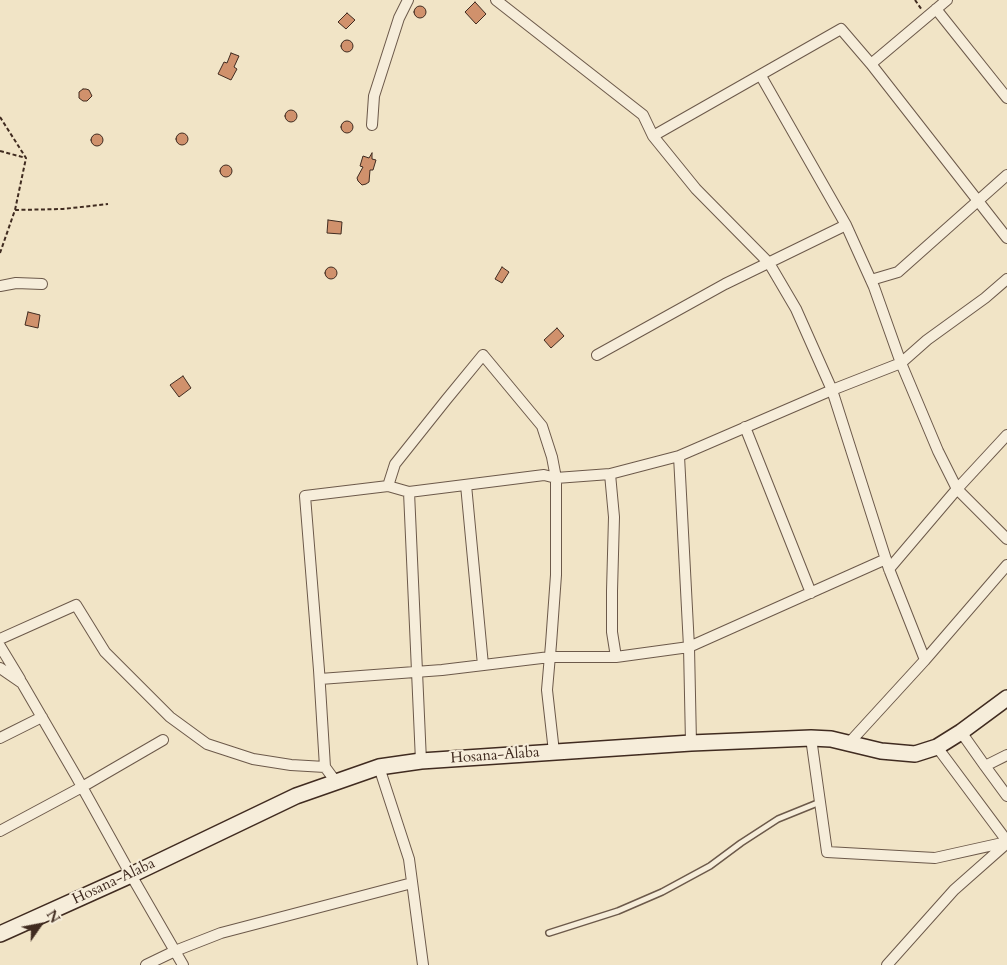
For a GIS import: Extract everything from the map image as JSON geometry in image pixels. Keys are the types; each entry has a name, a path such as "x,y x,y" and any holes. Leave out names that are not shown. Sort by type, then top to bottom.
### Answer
{"main road":[{"name":"Hosana-Alaba","path":"0,934 131,875 296,796 378,767 421,761 554,752 691,743 811,738 831,739 881,751 915,754 936,747 961,732 1007,698"}],"street":[{"path":"372,125 374,96 399,18 408,0"},
{"path":"496,0 643,115 653,136 696,189 768,263 796,309 832,390 887,564 925,660"},
{"path":"871,64 947,0"},
{"path":"936,9 1007,98"},
{"path":"653,136 841,29 871,64 1007,238"},
{"path":"760,76 846,225 871,280 900,363 938,451 958,489 1007,539"},
{"path":"871,280 898,272 1007,175"},
{"path":"598,355 725,284 846,225"},
{"path":"336,782 325,767 305,496 388,486 409,492 544,475 556,478 610,474 678,456 900,363 1007,279"},
{"path":"0,286 16,283 42,284"},
{"path":"388,486 396,464 446,400 484,356 542,426 552,457 556,478 556,575 546,690 554,752"},
{"path":"745,427 811,592"},
{"path":"320,679 418,672 550,657 616,657 690,647 811,592 887,564 1007,435"},
{"path":"678,456 690,647 691,743"},
{"path":"610,474 614,518 612,624 616,657"},
{"path":"466,485 482,665"},
{"path":"409,492 421,761"},
{"path":"849,743 925,660 1007,565"},
{"path":"0,639 76,605 104,652 170,717 207,744 253,759 291,765 325,767"},
{"path":"0,646 42,716 183,965"},
{"path":"0,668 22,683"},
{"path":"0,738 42,716"},
{"path":"961,732 1007,796"},
{"path":"811,738 827,852 935,858 1007,842"},
{"path":"0,831 163,740"},
{"path":"936,747 1007,842"},
{"path":"985,766 1007,755"},
{"path":"378,767 409,860 421,964"},
{"path":"887,965 954,890 1007,842"},
{"path":"146,965 220,933 412,883"}],"lane":[{"path":"549,933 618,911 662,892 710,866 778,819 820,802"}],"path":[{"path":"0,117 26,158 16,210 0,253"},
{"path":"0,151 26,158"},
{"path":"16,210 63,209 108,204"}],"building":[{"path":"475,2 486,14 476,24 465,12"},
{"path":"418,6 422,6 426,12 422,18 418,18 414,14 414,10"},
{"path":"347,13 355,20 346,29 338,22"},
{"path":"345,40 349,40 353,46 349,52 345,52 341,48 341,44"},
{"path":"231,53 239,56 234,67 237,69 231,80 218,74 224,62 227,63"},
{"path":"83,89 89,90 92,96 87,101 79,98 79,92"},
{"path":"289,110 293,110 297,116 293,122 289,122 285,118 285,114"},
{"path":"345,121 349,121 353,127 349,133 345,133 341,129 341,125"},
{"path":"180,133 184,133 188,139 184,145 180,145 176,141 176,137"},
{"path":"95,134 99,134 103,140 99,146 95,146 91,142 91,138"},
{"path":"372,153 372,159 376,160 373,170 370,170 369,182 362,185 357,178 363,167 360,166 363,156 369,158"},
{"path":"224,165 228,165 232,171 228,177 224,177 220,173 220,169"},
{"path":"328,220 342,222 341,234 327,233"},
{"path":"329,267 333,267 337,273 333,279 329,279 325,275 325,271"},
{"path":"502,267 509,272 502,283 495,279"},
{"path":"28,312 40,315 38,328 25,325"},
{"path":"557,328 564,336 551,348 544,340"},
{"path":"183,376 191,388 179,397 170,385"}]}
